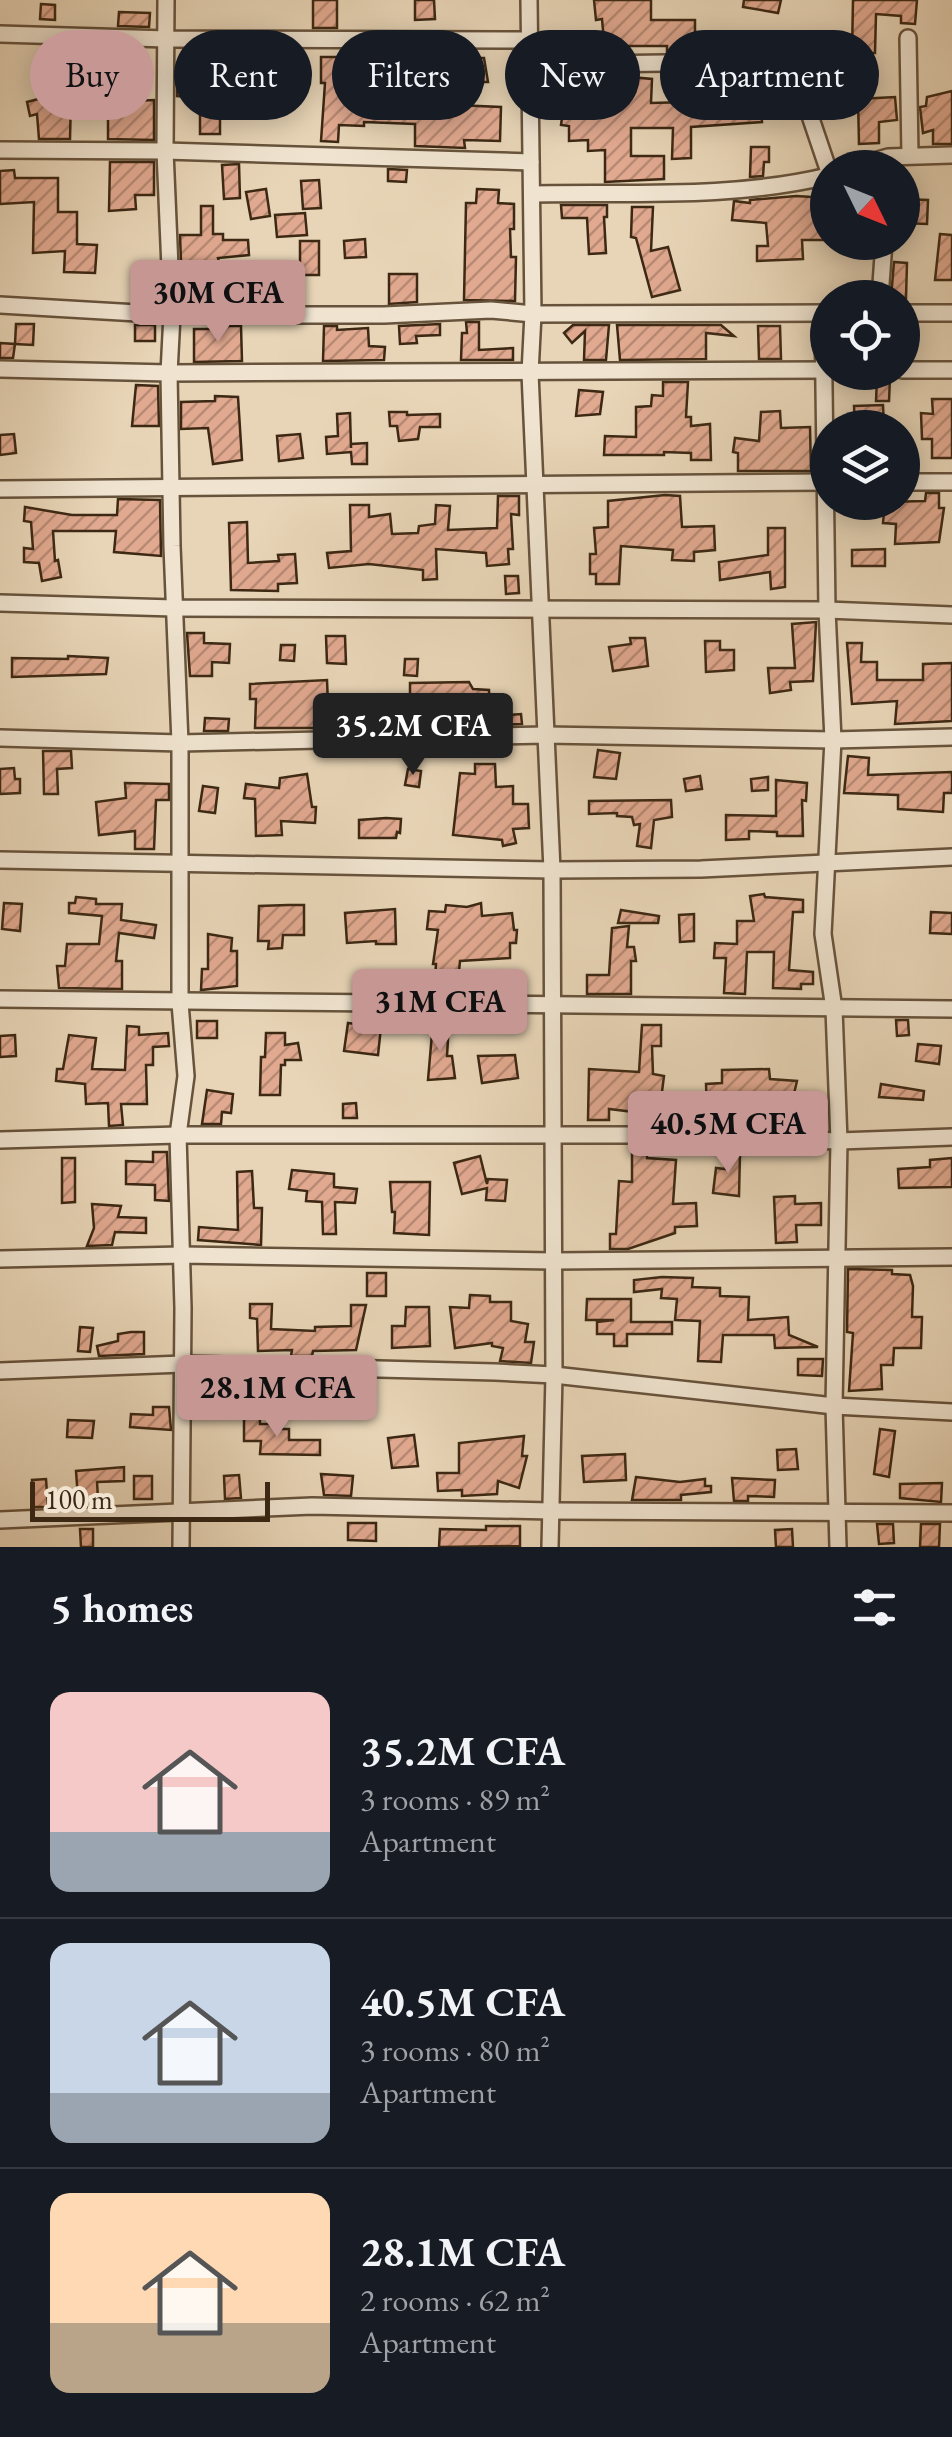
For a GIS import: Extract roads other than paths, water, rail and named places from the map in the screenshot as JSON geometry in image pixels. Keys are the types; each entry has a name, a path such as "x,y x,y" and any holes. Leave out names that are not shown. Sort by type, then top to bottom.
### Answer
{"street":[{"path":"166,0 165,151 172,315 169,373 182,865 180,1003 186,1076 178,1134 182,1255 180,1547"},
{"path":"529,0 530,30"},
{"path":"0,34 167,40 505,40"},
{"path":"908,38 910,150"},
{"path":"640,63 732,62 792,51 800,57 804,98 821,150"},
{"path":"531,120 533,487 552,870 554,1375 550,1547"},
{"path":"0,150 531,162"},
{"path":"920,155 952,155"},
{"path":"532,194 730,190 781,187 810,178"},
{"path":"0,305 172,315 384,315 490,310 533,314 810,313"},
{"path":"920,313 952,313"},
{"path":"0,368 169,373 810,370"},
{"path":"920,370 952,370"},
{"path":"0,489 810,482"},
{"path":"920,482 952,482"},
{"path":"826,520 833,740 822,934 834,1009 839,1141 834,1406 838,1547"},
{"path":"0,603 174,608 827,610 952,615"},
{"path":"0,738 180,743 546,735 833,740 952,736"},
{"path":"0,860 552,870 701,869 952,857"},
{"path":"0,1000 952,1009"},
{"path":"0,1140 178,1134 669,1134 839,1141 952,1138"},
{"path":"0,1259 182,1255 554,1261 952,1258"},
{"path":"0,1371 182,1364 554,1375 834,1406 952,1412"},
{"path":"0,1520 312,1506 551,1512 952,1513"}]}
